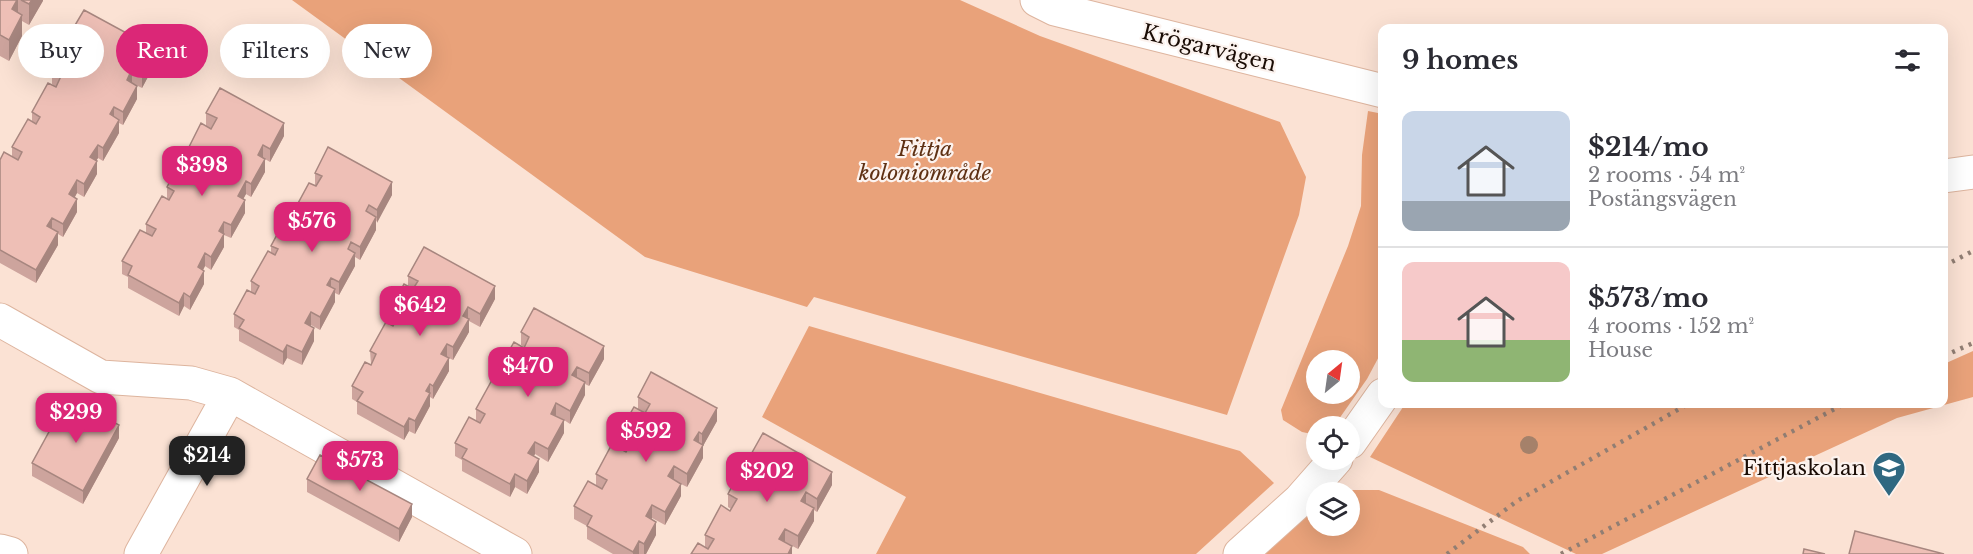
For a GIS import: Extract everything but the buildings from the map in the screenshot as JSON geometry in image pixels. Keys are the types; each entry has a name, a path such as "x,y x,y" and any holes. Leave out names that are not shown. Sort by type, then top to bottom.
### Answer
{"street":[{"name":"Krögarvägen","path":"1037,0 1055,9 1378,90"},
{"path":"1948,175 1973,172"},
{"path":"0,320 101,377 191,383 230,394 515,554"},
{"path":"141,554 230,394"},
{"path":"1360,428 1378,402"},
{"path":"1240,554 1300,500 1326,470"},
{"path":"0,551 10,554"}],"green space":[{"name":"Fittja koloniområde","path":"292,0 960,0 1040,36 1280,122 1306,177 1299,215 1227,415 814,297 807,307 645,257 399,78 432,78 432,24 342,24 342,36 330,28 330,24 325,24"},
{"path":"1368,111 1378,113 1378,358 1360,389 1360,350 1306,350 1306,404 1349,404 1341,416 1306,416 1306,433 1302,432 1283,420 1281,410 1348,246 1361,206 1362,155"},
{"path":"809,326 1240,451 1274,483 1196,554 876,554 906,497 762,417"},
{"path":"1973,351 1973,397 1948,404 1948,362"},
{"path":"1402,408 1933,408 1897,418 1602,554 1576,554 1370,457"},
{"path":"1360,490 1379,490 1523,547 1530,554 1265,554 1306,515 1306,536 1360,536"}],"railway":[{"path":"1948,264 1973,251"},
{"path":"1948,354 1973,343"},
{"path":"1447,554 1517,501 1681,408"},
{"path":"1561,554 1836,408"}],"place":[{"name":"Fittjaskolan","path":"1889,497"}]}
